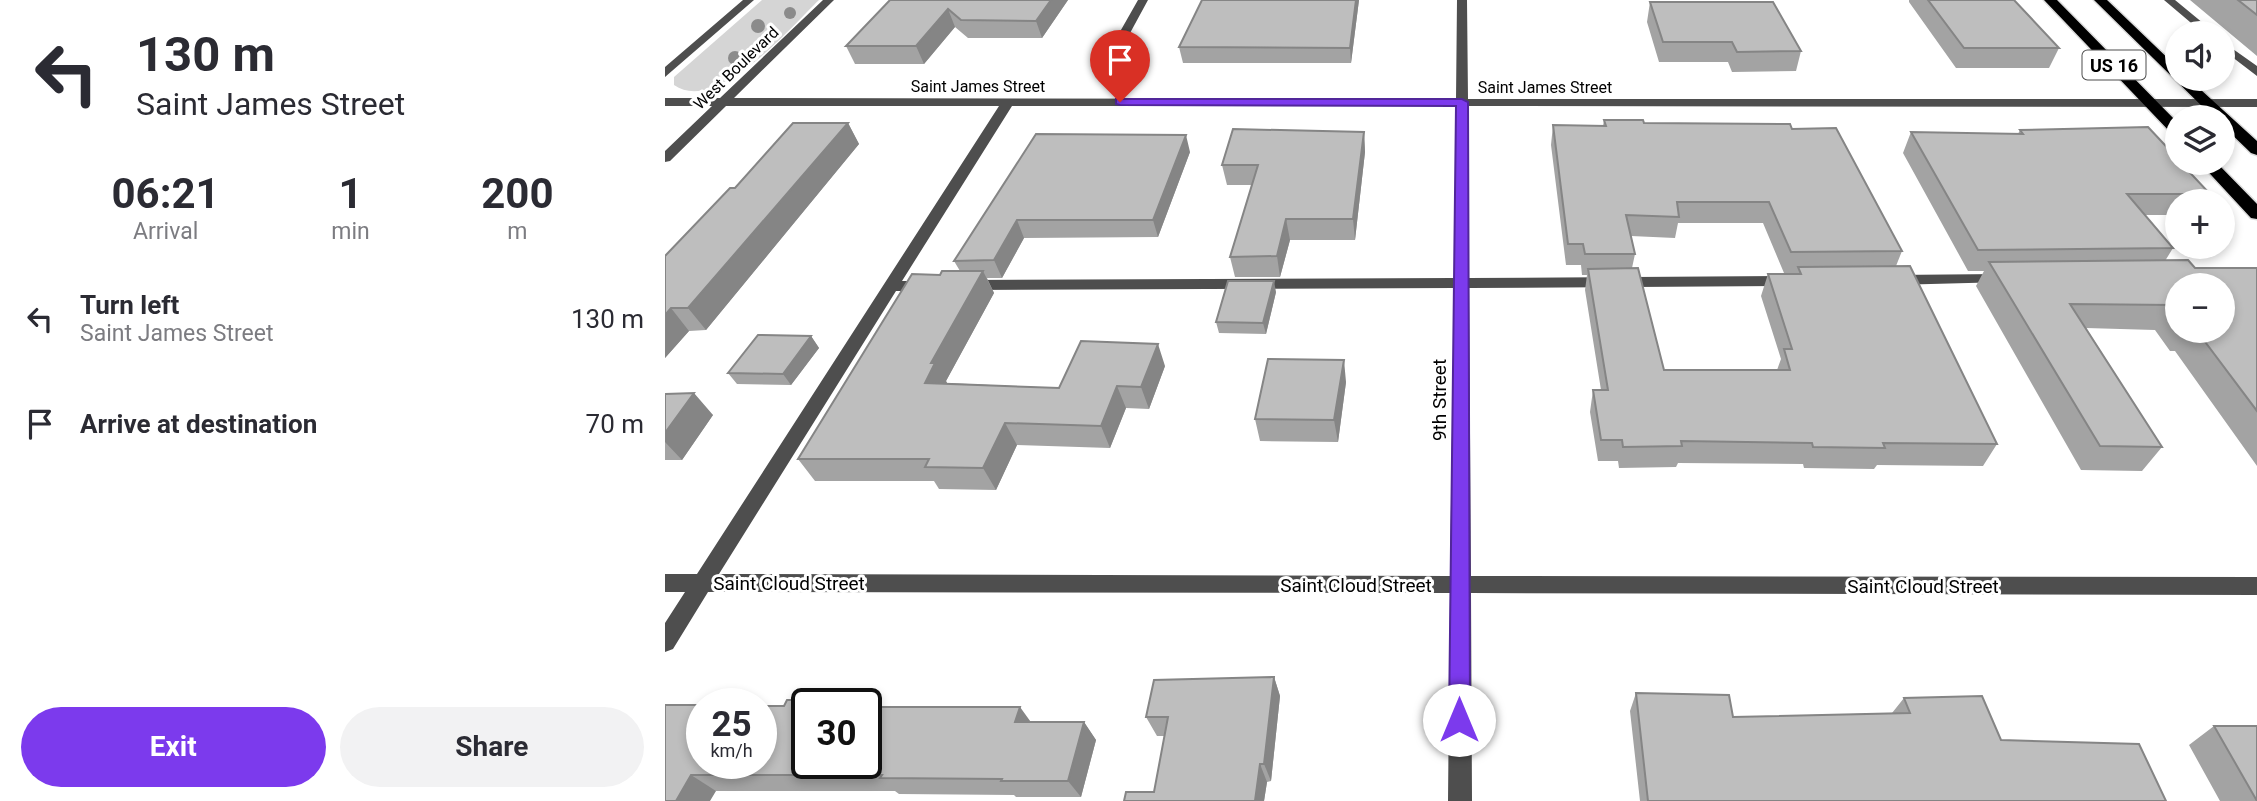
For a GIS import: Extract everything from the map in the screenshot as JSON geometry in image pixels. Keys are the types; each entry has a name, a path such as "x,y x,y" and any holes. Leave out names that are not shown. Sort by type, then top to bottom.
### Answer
{"highway":[{"name":"US 16","path":"2050,0 2165,118"},
{"name":"US 16","path":"2100,0 2165,63"},
{"path":"2194,91 2206,103"},
{"path":"2235,130 2257,150"},
{"path":"2220,175 2257,214"}],"street":[{"path":"665,73 749,0"},
{"name":"West Boulevard","path":"665,158 829,0"},
{"path":"1119,44 1143,0"},
{"name":"9th Street","path":"1460,801 1462,0"},
{"path":"2169,0 2194,21"},
{"path":"2235,55 2256,73"},
{"name":"Saint James Street","path":"665,102 2257,103"},
{"path":"665,642 1008,102"},
{"path":"1880,280 2019,279"},
{"path":"892,286 1810,281"},
{"name":"Saint Cloud Street","path":"665,583 2257,586"}],"shaded area":[{"path":"762,0 819,0 772,47 731,78 711,88 691,91 674,85 674,77"}],"building":[{"path":"890,0 1051,0 1036,21 961,20 948,9 916,46 846,46"},
{"path":"1202,0 1356,0 1350,48 1179,47"},
{"path":"1928,0 2014,0 2059,48 1964,48"},
{"path":"2238,0 2257,0 2257,15"},
{"path":"1650,2 1773,2 1801,51 1737,52 1732,42 1663,42"},
{"path":"1604,120 1643,120 1644,123 1790,124 1792,129 1836,128 1902,251 1791,252 1769,202 1677,202 1679,217 1626,215 1635,254 1585,254 1583,244 1568,244 1553,125 1606,126"},
{"path":"793,123 848,123 688,308 671,308 665,315 665,256 730,188 735,188"},
{"path":"2148,127 2165,145 2165,175 2192,175 2205,189 2165,189 2165,194 2127,194 2165,239 2165,248 1978,250 1911,132 2023,134 2020,130"},
{"path":"1233,129 1364,132 1353,219 1286,219 1277,256 1230,257 1258,165 1222,165"},
{"path":"1036,134 1186,135 1153,220 1017,220 994,260 954,261"},
{"path":"2188,260 2195,268 2257,268 2257,411 2206,343 2235,343 2235,273 2165,273 2165,305 2070,304 2162,447 2100,446 1989,262"},
{"path":"1910,266 1997,444 1883,443 1885,448 1813,447 1812,443 1681,441 1682,446 1623,447 1622,440 1601,440 1593,390 1608,390 1588,269 1638,268 1664,370 1790,370 1784,349 1792,349 1768,274 1801,274 1798,267"},
{"path":"942,271 983,271 931,363 935,363 925,383 1059,388 1081,341 1158,344 1141,387 1117,386 1101,426 1005,423 983,468 925,467 929,459 798,459 912,274 940,275"},
{"path":"1228,281 1274,281 1263,323 1216,322"},
{"path":"758,335 811,336 783,374 728,373"},
{"path":"1268,359 1344,360 1334,420 1255,419"},
{"path":"694,393 665,433 665,394"},
{"path":"1274,677 1264,764 1260,764 1255,801 1124,801 1126,792 1154,792 1168,717 1146,717 1154,680"},
{"path":"1636,693 1729,695 1733,717 1910,713 1904,698 1982,696 2001,740 2139,744 2166,801 1648,801"},
{"path":"787,700 791,700 791,775 777,775 777,706 784,706"},
{"path":"665,705 686,705 686,779 689,779 676,801 665,801"},
{"path":"882,707 1020,707 1015,722 1084,722 1068,781 1001,781 1002,779 882,778"},
{"path":"2214,726 2257,726 2257,801"}],"route":[{"path":"1120,102 1462,102 1459,720"}]}
